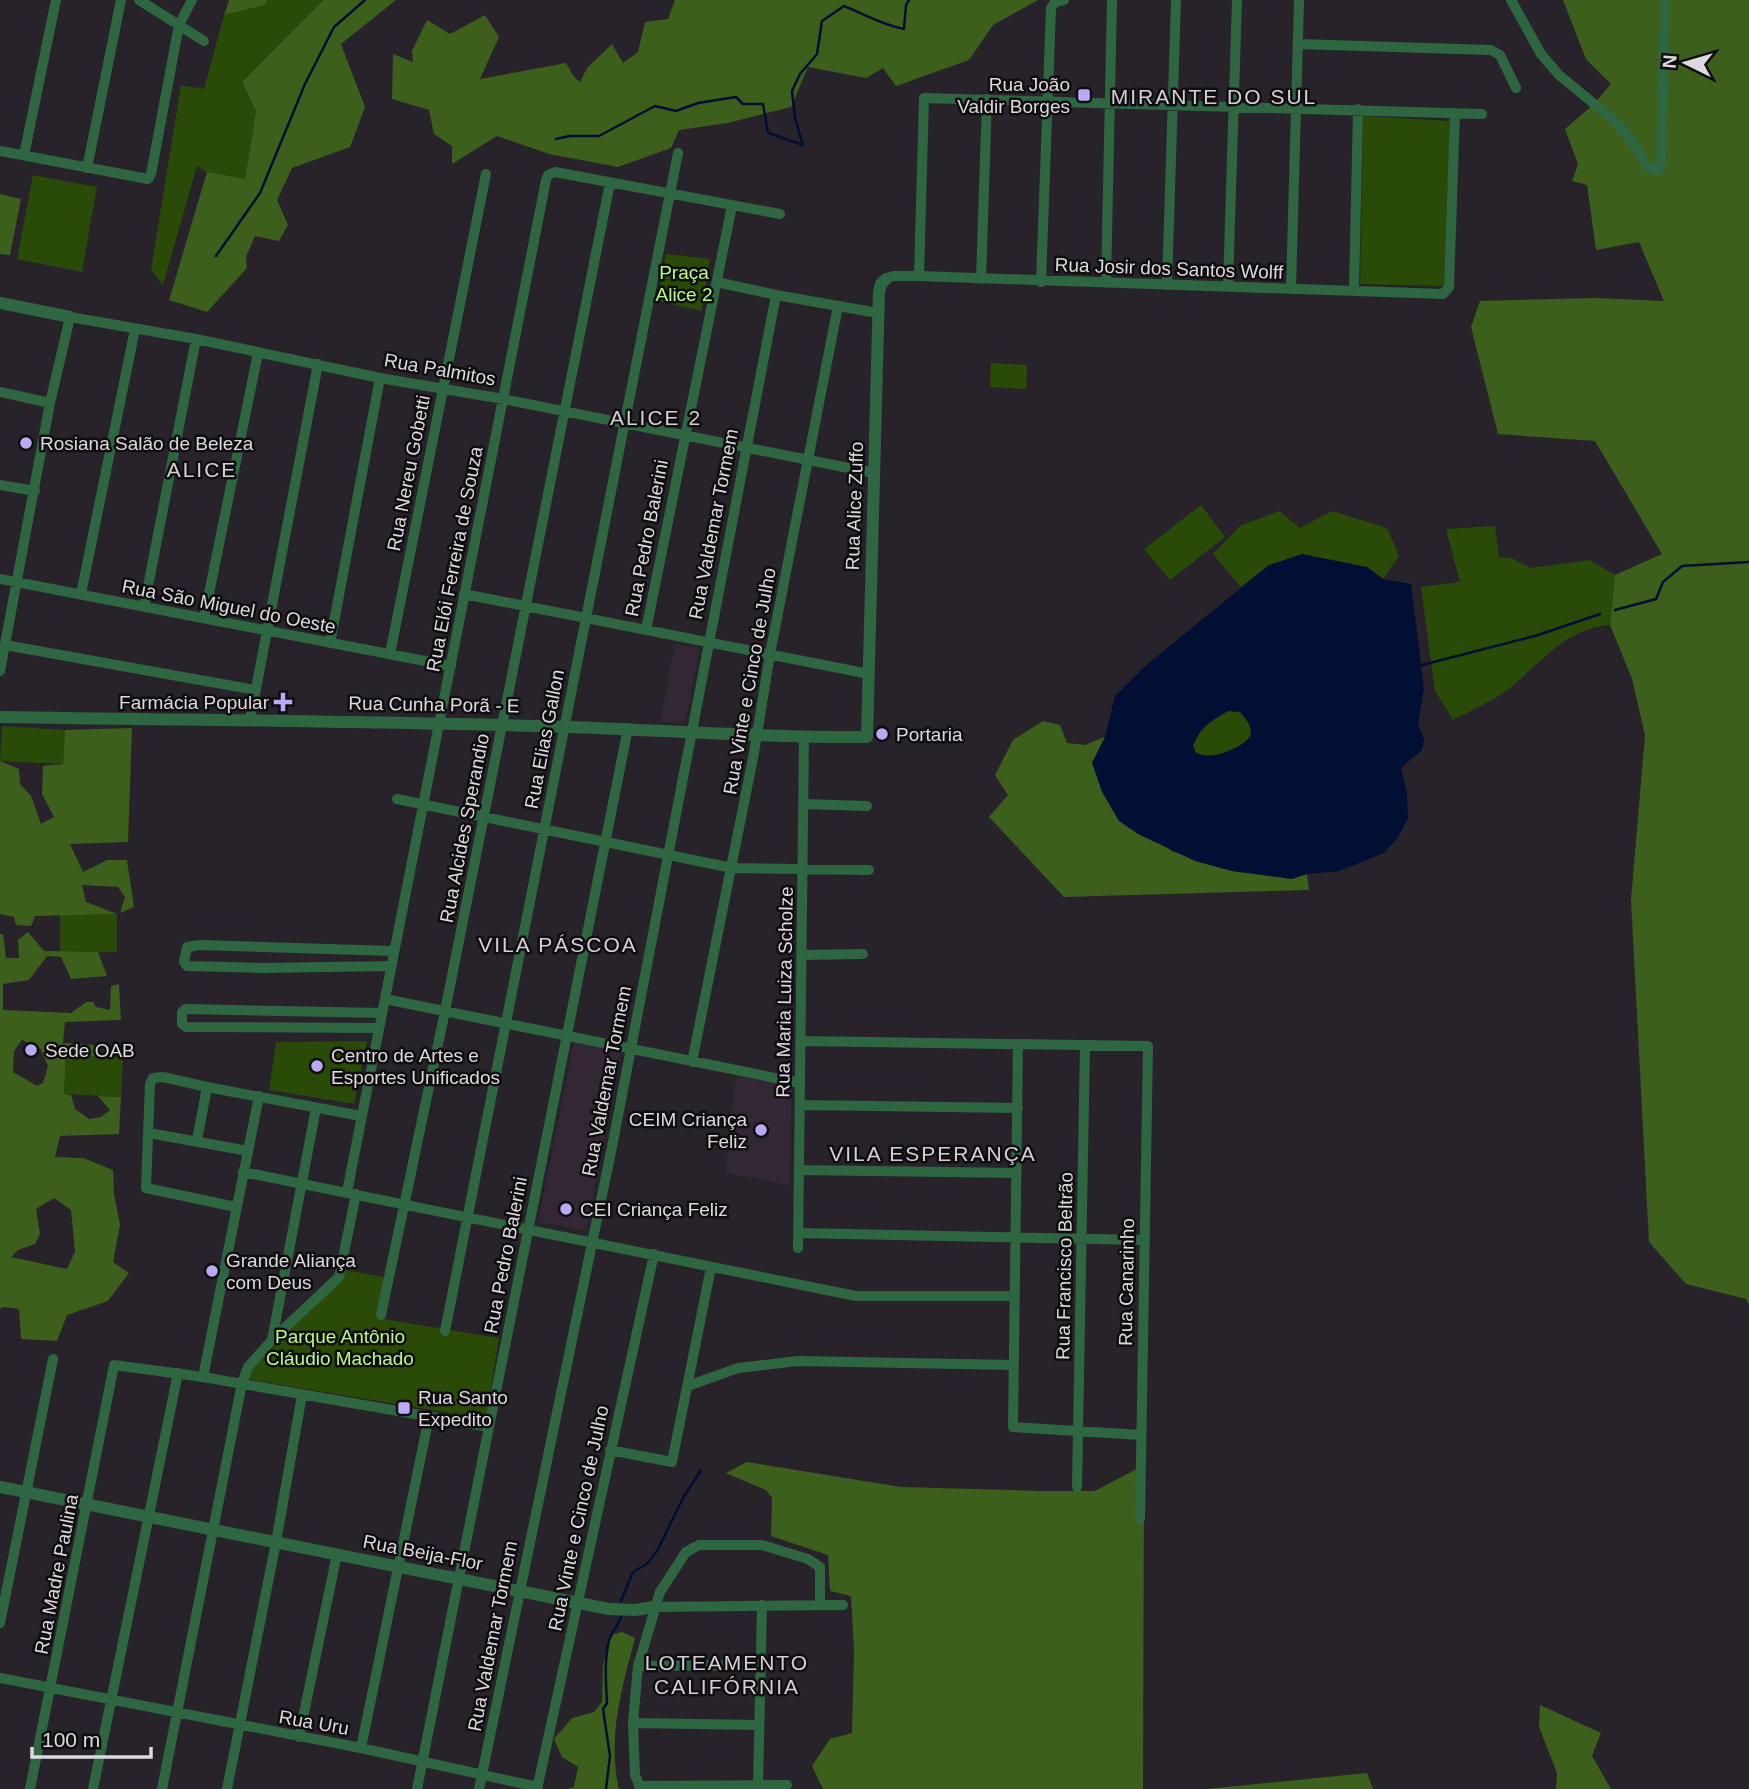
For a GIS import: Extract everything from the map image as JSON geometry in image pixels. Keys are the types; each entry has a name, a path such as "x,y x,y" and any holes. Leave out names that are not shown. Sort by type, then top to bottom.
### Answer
{"street":[{"path":"24,155 56,0"},
{"path":"87,168 121,0"},
{"path":"139,0 204,41"},
{"path":"0,150 148,179 179,24 192,0"},
{"path":"1041,282 1052,4 1064,0"},
{"path":"1106,283 1112,0"},
{"path":"1167,285 1175,0"},
{"path":"1228,286 1237,0"},
{"path":"1291,289 1299,0"},
{"path":"1511,0 1541,54 1559,75 1629,137 1652,170 1658,170 1661,164 1665,0"},
{"path":"1298,44 1491,50 1500,55 1516,88"},
{"path":"919,276 924,98 1482,114"},
{"path":"981,279 987,99"},
{"path":"1354,290 1358,109"},
{"name":"Rua Josir dos Santos Wolff","path":"886,279 919,276 1443,294 1448,287 1455,113"},
{"name":"Rua Elias Gallon","path":"445,1331 677,153"},
{"name":"Rua Elói Ferreira de Souza","path":"242,1383 247,1367 339,1278 361,1116 546,180 548,175 555,172 610,183"},
{"name":"Rua Nereu Gobetti","path":"390,654 486,174"},
{"path":"610,183 780,214"},
{"name":"Rua Alcides Sperandio","path":"381,1315 445,1011 610,183"},
{"name":"Rua Pedro Balerini","path":"646,630 732,206"},
{"name":"Rua Alice Zuffo","path":"867,737 878,313 879,292 886,279"},
{"path":"717,282 878,313"},
{"name":"Rua Valdemar Tormem","path":"479,1789 612,1147 776,295"},
{"name":"Rua Palmitos","path":"0,303 874,473"},
{"name":"Rua Vinte e Cinco de Julho","path":"692,1062 732,868 770,654 838,306"},
{"path":"0,671 50,402 70,317"},
{"path":"81,594 135,329"},
{"path":"144,607 196,339"},
{"path":"204,618 258,353"},
{"path":"250,720 318,364"},
{"path":"330,643 380,378"},
{"path":"0,392 50,402"},
{"path":"0,485 35,491"},
{"name":"Rua São Miguel do Oeste","path":"0,579 451,666"},
{"path":"464,594 869,674"},
{"path":"5,645 256,690"},
{"name":"Rua Cunha Porã - E","path":"0,717 440,723 867,737"},
{"name":"Rua Pedro Balerini","path":"417,1789 628,728"},
{"name":"Rua Maria Luiza Scholze","path":"798,1248 804,737"},
{"path":"397,799 732,868 869,870"},
{"path":"803,804 867,806"},
{"path":"391,967 261,968 187,966 184,962 187,947 200,946 394,951"},
{"path":"802,955 863,954"},
{"path":"385,999 800,1083"},
{"path":"379,1028 186,1027 181,1024 182,1012 186,1009 382,1013"},
{"path":"801,1041 1085,1045"},
{"path":"1018,1044 1013,1427 1141,1434"},
{"name":"Rua Canarinho","path":"1085,1045 1148,1046 1140,1519"},
{"name":"Rua Francisco Beltrão","path":"1077,1487 1085,1045"},
{"path":"236,1207 146,1188 149,1084 153,1079 163,1077 361,1116"},
{"path":"197,1140 207,1087"},
{"path":"203,1377 259,1096"},
{"path":"800,1105 1018,1108"},
{"path":"272,1340 316,1108"},
{"path":"149,1133 248,1151"},
{"path":"799,1170 1017,1173"},
{"path":"243,1172 856,1296 1014,1296"},
{"path":"798,1233 1145,1240"},
{"name":"Rua Vinte e Cinco de Julho","path":"538,1788 654,1254"},
{"path":"610,1450 672,1462 711,1266"},
{"path":"0,1623 53,1359"},
{"path":"688,1386 738,1368 799,1361 1014,1365"},
{"name":"Rua Madre Paulina","path":"30,1789 114,1365 178,1373"},
{"path":"93,1789 178,1373 489,1427"},
{"path":"162,1789 242,1383"},
{"path":"227,1789 302,1395"},
{"path":"361,1748 429,1416"},
{"name":"Rua Beija-Flor","path":"0,1487 609,1609 843,1605"},
{"path":"787,1785 640,1787 635,1775 634,1723 638,1666 660,1592 687,1552 699,1545 762,1545 808,1559 820,1567 820,1605"},
{"path":"299,1737 337,1554"},
{"path":"758,1784 762,1605"},
{"path":"638,1666 761,1665"},
{"name":"Rua Uru","path":"0,1678 361,1748 538,1788"},
{"path":"634,1723 759,1725"}],"shaded area":[{"path":"675,644 700,648 685,723 660,722"},
{"path":"574,1042 621,1052 586,1231 538,1222"},
{"name":"CEIM Criança Feliz","path":"736,1076 792,1087 790,1185 726,1173"}],"green space":[{"path":"229,0 267,0 265,5 224,15"},
{"path":"267,0 323,0 242,82 256,111 245,180 207,172 197,166 163,285 151,270 181,85 204,89 224,15 265,5"},
{"path":"323,0 396,0 341,44 365,107 350,147 292,168 277,200 288,225 279,241 255,236 246,257 247,268 207,312 169,300 207,172 245,179 256,111 242,82"},
{"path":"675,0 1038,0 993,25 969,60 896,86 883,68 866,78 808,67 791,107 728,123 679,130 671,148 618,167 549,154 497,136 452,164 452,146 434,134 429,110 392,99 393,54 413,62 412,51 427,20 450,34 485,15 499,37 480,79 566,63 580,82 587,68 612,44 623,63 638,52 645,22 668,19"},
{"path":"1563,0 1749,0 1749,1305 1746,1299 1686,1284 1649,1242 1631,900 1645,735 1632,679 1610,625 1615,575 1662,554 1595,441 1498,434 1471,327 1480,301 1595,298 1664,301 1639,242 1596,250 1587,185 1572,181 1578,164 1565,129 1593,105 1611,84 1586,59"},
{"path":"1363,116 1450,121 1444,286 1360,284"},
{"path":"33,175 97,187 82,272 17,259"},
{"path":"0,194 21,199 10,255 0,254"},
{"name":"Praça Alice 2","path":"666,254 710,259 702,311 657,301"},
{"path":"991,363 1027,365 1026,389 990,387"},
{"path":"1201,505 1225,537 1170,580 1144,549"},
{"path":"1279,511 1300,528 1332,511 1387,528 1399,556 1383,579 1367,567 1269,565 1241,587 1213,554 1240,526"},
{"path":"1495,526 1499,557 1512,558 1530,568 1590,560 1615,575 1610,625 1579,633 1566,640 1506,691 1453,720 1435,691 1421,587 1460,582 1446,529"},
{"path":"1228,711 1240,712 1249,724 1251,734 1246,742 1211,756 1196,753 1193,746 1199,734 1211,721"},
{"path":"1043,721 1060,725 1067,743 1085,745 1105,737 1092,763 1171,851 1232,871 1292,879 1307,874 1309,890 1064,897 989,817 1008,795 995,775 1013,740"},
{"path":"2,726 65,730 63,764 0,761"},
{"path":"132,728 128,842 70,844 83,872 107,860 127,860 134,907 120,913 125,897 118,887 82,885 86,902 117,914 35,916 31,926 16,925 14,917 0,914 0,761 19,769 20,784 31,796 41,824 54,817 42,794 43,766 63,764 65,730"},
{"path":"117,914 117,952 60,953 60,915"},
{"path":"28,932 44,951 98,952 107,976 71,979 61,957 47,956 29,980 3,984 3,1010 71,1013 86,1002 93,1002 96,1007 110,1010 111,986 119,984 121,1020 65,1022 63,1043 94,1045 95,1056 66,1055 64,1094 71,1095 75,1109 89,1119 101,1117 110,1110 98,1096 121,1097 119,1134 60,1136 55,1157 83,1158 113,1170 120,1225 113,1262 129,1273 108,1301 67,1315 57,1341 21,1339 19,1309 0,1309 0,934 3,934 6,958 19,958 18,940","holes":["22,1040 40,1048 48,1066 43,1083 37,1086 13,1072 14,1051","54,1198 71,1210 75,1252 67,1269 11,1257 18,1250 35,1244 40,1234 36,1209"]},
{"name":"Centro de Artes e Esportes Unificados","path":"367,1041 354,1104 269,1090 276,1042"},
{"path":"66,1054 123,1057 121,1097 64,1094"},
{"name":"Parque Antônio Cláudio Machado","path":"345,1270 384,1277 378,1318 499,1338 486,1419 247,1379 248,1373 344,1275"},
{"path":"747,1462 901,1487 1041,1491 1095,1491 1144,1465 1143,1789 823,1789 812,1766 830,1739 852,1733 854,1651 851,1596 830,1591 828,1555 771,1536 772,1498 766,1490 726,1473"},
{"path":"622,1632 635,1638 615,1732 619,1789 567,1789 574,1787 578,1767 562,1757 554,1739 572,1718 594,1712 602,1702 603,1665 611,1635"},
{"path":"1540,1705 1601,1733 1592,1756 1611,1789 1556,1789 1557,1773 1539,1727"},
{"path":"1367,1773 1373,1789 1206,1789"}],"water":[{"path":"1302,554 1367,567 1383,579 1411,584 1424,689 1418,724 1424,739 1422,750 1401,768 1407,793 1408,818 1397,839 1384,853 1339,871 1307,874 1292,879 1232,871 1195,861 1138,834 1119,821 1102,792 1092,763 1105,737 1115,696 1144,667 1269,565","holes":["1228,711 1240,712 1251,729 1246,741 1219,754 1210,756 1196,753 1193,746 1207,725"]}],"waterway":[{"path":"216,256 260,193 305,84 334,27 365,0"},
{"path":"556,139 599,136 655,106 676,111 698,103 736,97 743,104 763,104 768,133 803,145 795,118 792,91 800,74 817,54 822,21 844,6 904,29 906,5 909,0"},
{"path":"1615,610 1656,599 1663,582 1682,566 1749,562"},
{"path":"1422,665 1535,636 1600,614"},
{"path":"621,1601 633,1572 648,1563 657,1551 683,1498 701,1470"},
{"path":"606,1789 610,1756 603,1709 607,1703 606,1656 610,1638 621,1617"}],"place":[{"name":"Rua João Valdir Borges","path":"1084,95"},
{"name":"Rosiana Salão de Beleza","path":"26,443"},
{"name":"Farmácia Popular","path":"283,702"},
{"name":"Portaria","path":"882,734"},
{"name":"Sede OAB","path":"31,1050"},
{"name":"Centro de Artes e Esportes Unificados","path":"317,1066"},
{"name":"CEIM Criança Feliz","path":"761,1130"},
{"name":"CEI Criança Feliz","path":"566,1209"},
{"name":"Grande Aliança com Deus","path":"212,1271"},
{"name":"Rua Santo Expedito","path":"404,1408"}],"district":[{"name":"MIRANTE DO SUL","path":"1214,97"},
{"name":"ALICE 2","path":"656,418"},
{"name":"ALICE","path":"202,470"},
{"name":"VILA PÁSCOA","path":"558,945"},
{"name":"VILA ESPERANÇA","path":"933,1154"},
{"name":"LOTEAMENTO CALIFÓRNIA","path":"727,1675"}]}
